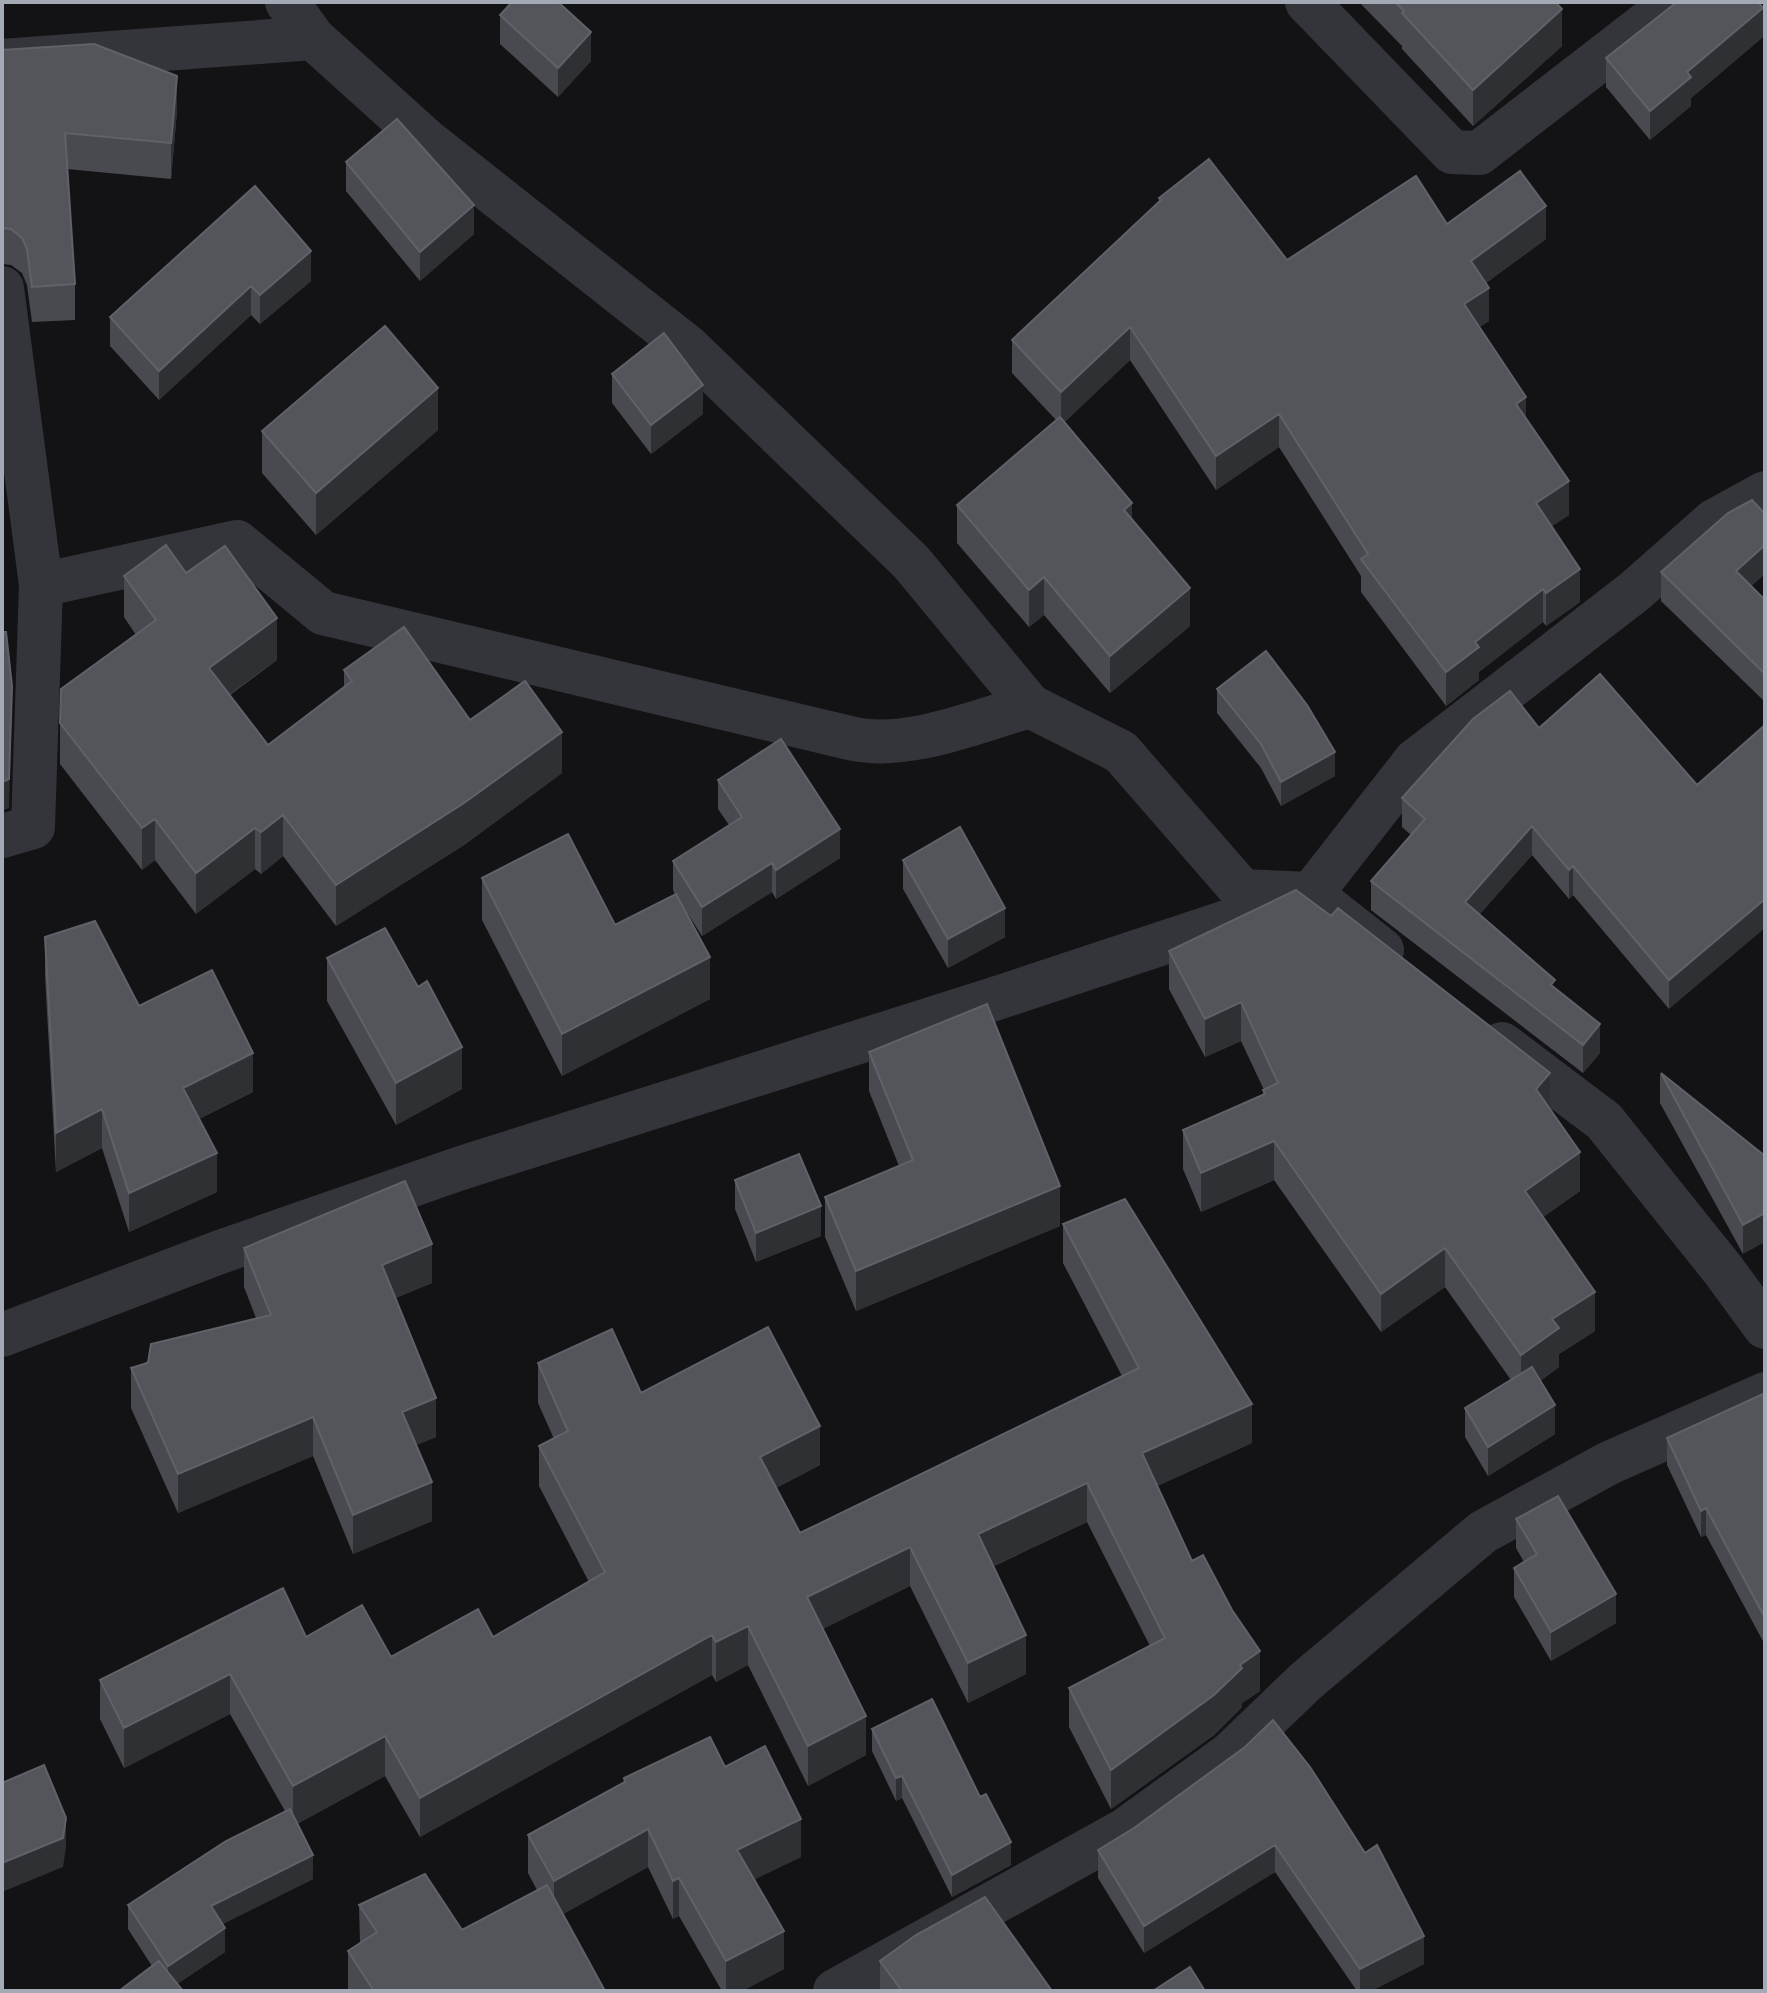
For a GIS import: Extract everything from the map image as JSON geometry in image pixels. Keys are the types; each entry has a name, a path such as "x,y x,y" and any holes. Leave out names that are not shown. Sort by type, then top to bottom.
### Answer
{"street":[{"path":"287,2 313,38 427,141 688,347 911,562 1030,706 1121,752 1242,891 1311,894 1407,971"},
{"path":"1307,2 1452,152 1463,154 1479,153 1674,2"},
{"path":"2,61 313,38"},
{"path":"2,288 41,585 33,827 2,836"},
{"path":"2,1335 220,1252 461,1168 1006,995 1311,894 1415,761 1635,591 1714,521 1765,493"},
{"path":"41,585 237,542 323,613 854,739 876,743 908,740 1030,706"},
{"path":"1468,1018 1604,1121 1765,1327"},
{"path":"835,1991 1125,1830 1230,1754 1306,1681 1483,1532 1609,1463 1765,1394"}],"building":[{"path":"512,2 558,2 591,32 558,68 500,15"},
{"path":"1395,2 1555,2 1562,9 1473,90"},
{"path":"1677,2 1758,2 1763,8 1687,72 1691,77 1650,111 1606,58"},
{"path":"94,44 177,76 171,143 65,133 75,284 32,287 27,249 22,238 11,229 2,228 2,50"},
{"path":"397,119 474,205 420,252 346,162"},
{"path":"1209,159 1287,260 1416,176 1447,224 1520,171 1546,206 1471,261 1489,288 1464,304 1526,397 1516,404 1569,481 1536,503 1580,569 1546,593 1543,589 1475,642 1479,647 1446,672 1361,559 1368,554 1279,414 1216,456 1130,327 1061,392 1012,340 1161,200 1159,198"},
{"path":"255,186 311,251 260,295 251,286 159,371 110,317"},
{"path":"385,326 438,388 316,493 262,431"},
{"path":"664,333 703,385 651,425 612,374"},
{"path":"1060,417 1132,503 1124,510 1190,588 1110,656 1044,577 1029,590 957,505"},
{"path":"1752,500 1765,514 1765,545 1736,571 1765,600 1765,674 1661,572 1728,513"},
{"path":"166,545 186,573 225,546 277,618 209,668 268,745 352,681 344,670 404,627 470,720 525,681 562,732 464,803 336,885 283,815 261,832 255,828 196,873 155,819 142,828 60,723 61,689 156,620 124,576"},
{"path":"2,632 6,632 12,686 9,779 2,782"},
{"path":"1266,651 1307,705 1335,752 1281,782 1261,744 1217,689"},
{"path":"1600,674 1697,785 1765,725 1765,899 1669,980 1573,866 1569,870 1532,826 1465,902 1555,980 1551,985 1600,1024 1583,1045 1371,881 1425,819 1402,798 1473,719 1510,691 1539,728"},
{"path":"781,739 840,829 776,870 772,863 702,907 673,861 742,817 718,780"},
{"path":"960,827 1005,908 948,939 903,860"},
{"path":"568,834 615,925 676,894 710,957 562,1034 482,878"},
{"path":"1296,890 1331,916 1338,908 1550,1073 1536,1089 1580,1152 1525,1191 1595,1292 1552,1319 1559,1328 1521,1355 1445,1248 1381,1294 1274,1141 1201,1173 1183,1130 1265,1094 1263,1090 1278,1083 1241,1002 1205,1019 1169,951"},
{"path":"95,921 139,1006 212,970 253,1053 183,1088 217,1153 129,1193 102,1109 56,1133 45,937"},
{"path":"385,928 418,987 427,981 462,1047 396,1083 327,958"},
{"path":"987,1004 1060,1186 856,1271 825,1197 913,1160 869,1052"},
{"path":"1661,1073 1765,1156 1765,1213 1743,1225"},
{"path":"799,1154 821,1206 756,1233 735,1180"},
{"path":"405,1181 432,1244 382,1265 436,1398 402,1412 432,1482 353,1515 313,1417 178,1474 131,1368 148,1363 151,1344 271,1315 244,1248"},
{"path":"1125,1199 1252,1404 1142,1453 1192,1561 1203,1555 1232,1610 1260,1651 1240,1665 1242,1668 1214,1695 1111,1770 1069,1688 1165,1638 1087,1483 978,1534 1026,1635 968,1663 910,1547 807,1597 866,1716 808,1746 748,1626 716,1642 712,1635 420,1798 385,1736 293,1786 230,1674 124,1728 100,1680 283,1588 306,1637 362,1605 391,1657 478,1609 493,1637 605,1572 539,1446 568,1431 538,1363 612,1329 641,1393 768,1327 820,1426 760,1457 800,1533 1139,1368 1063,1224"},
{"path":"1532,1367 1555,1405 1488,1447 1465,1408"},
{"path":"1765,1393 1765,1618 1706,1508 1701,1511 1667,1438"},
{"path":"1558,1496 1616,1594 1551,1632 1514,1568 1537,1554 1516,1519"},
{"path":"932,1699 980,1797 986,1794 1011,1842 952,1875 902,1776 896,1778 872,1729"},
{"path":"1273,1720 1310,1767 1365,1853 1377,1845 1424,1936 1360,1969 1275,1845 1144,1926 1098,1850 1134,1828 1245,1747"},
{"path":"710,1737 725,1767 765,1746 801,1819 737,1850 784,1931 726,1961 679,1878 673,1881 648,1829 554,1881 528,1835 625,1782 624,1778"},
{"path":"44,1765 66,1818 63,1838 2,1863 2,1783"},
{"path":"290,1809 313,1855 211,1906 225,1928 168,1966 128,1905 226,1841"},
{"path":"425,1874 462,1930 547,1885 605,1991 374,1991 348,1951 377,1932 359,1905"},
{"path":"985,1897 1052,1991 902,1991 880,1961 916,1935"},
{"path":"159,1961 183,1991 119,1991"},
{"path":"1190,1967 1205,1991 1153,1991"}]}
